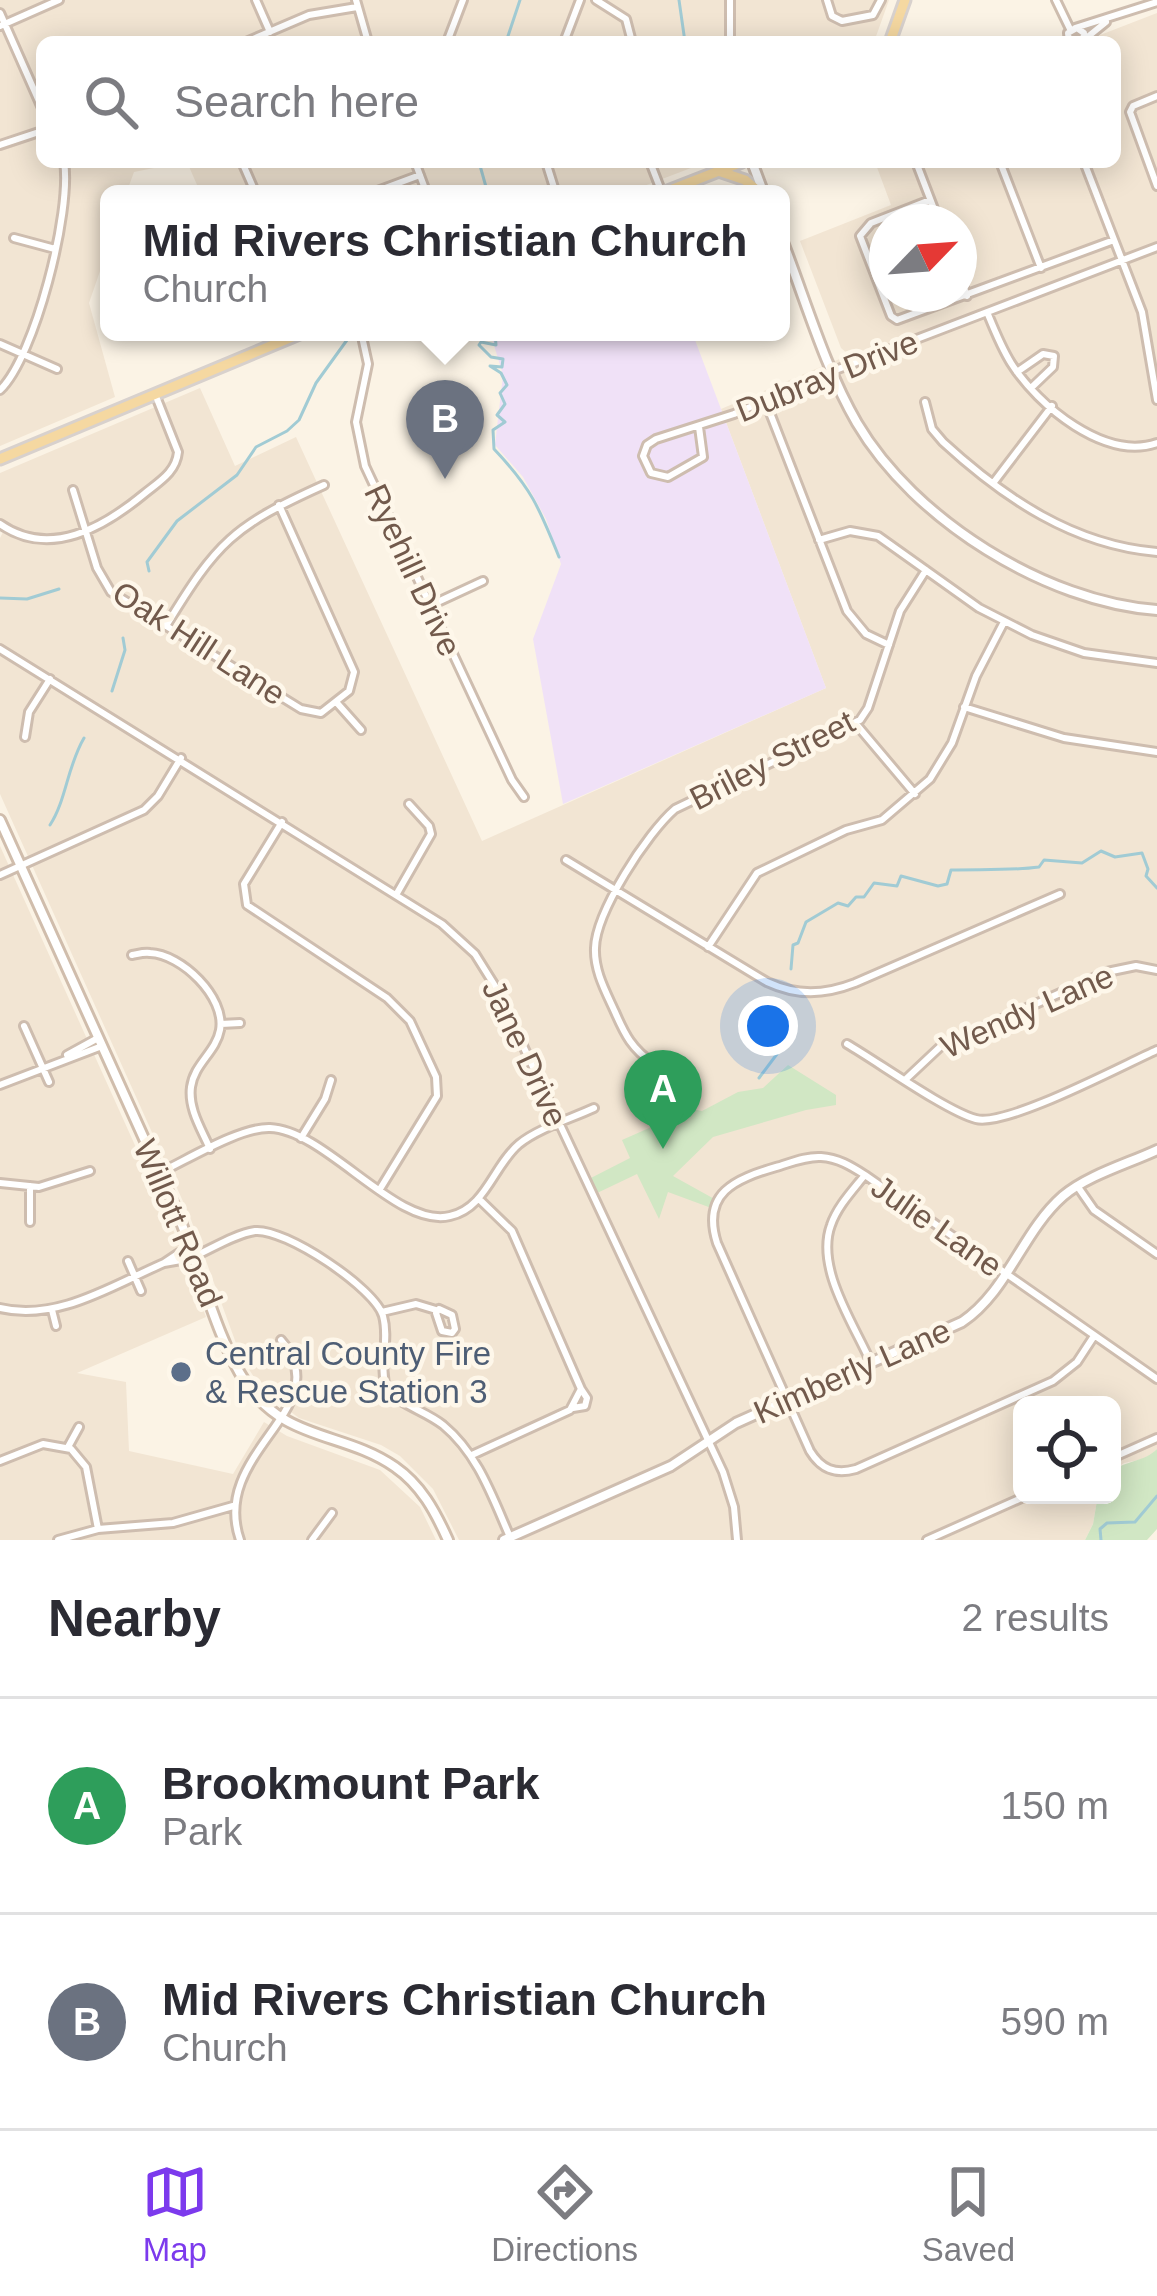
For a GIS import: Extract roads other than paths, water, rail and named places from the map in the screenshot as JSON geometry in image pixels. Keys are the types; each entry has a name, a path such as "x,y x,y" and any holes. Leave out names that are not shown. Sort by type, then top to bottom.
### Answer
{"main road":[{"path":"892,36 905,0"},
{"path":"683,185 726,168"},
{"path":"718,171 752,185"},
{"path":"0,459 282,341"}],"street":[{"path":"2,25 59,0"},
{"path":"256,0 270,32"},
{"path":"449,36 463,0"},
{"path":"566,36 580,0"},
{"path":"596,0 626,19 630,36"},
{"path":"730,0 730,36"},
{"path":"827,0 832,16 842,21 871,16 881,0"},
{"path":"1056,0 1073,29 1083,36"},
{"path":"1073,29 1157,2"},
{"path":"260,36 309,15 356,4 366,36"},
{"path":"0,13 36,96"},
{"path":"1089,36 1109,20"},
{"path":"1071,36 1073,29"},
{"path":"1157,96 1133,106 1130,112 1157,186"},
{"path":"0,146 36,133"},
{"path":"0,390 25,355 55,249 66,195 64,168"},
{"path":"417,168 423,185"},
{"path":"918,168 932,204"},
{"path":"1002,168 1041,268"},
{"path":"1086,168 1142,312 1157,400"},
{"path":"393,185 419,175"},
{"path":"920,204 930,200"},
{"path":"869,225 860,236 869,259"},
{"path":"14,238 55,249"},
{"path":"977,293 1114,240"},
{"name":"Dubray Drive","path":"699,427 703,457 668,477 654,475 644,463 652,441 699,427 1157,247"},
{"path":"790,260 855,420 891,470 996,556 1036,578 1082,597 1157,610"},
{"path":"889,312 898,320 909,320 927,312"},
{"path":"932,312 938,331"},
{"path":"987,312 1017,372 1052,406 1107,445 1132,449 1157,443"},
{"name":"Ryehill Drive","path":"363,341 368,364 357,410 358,440 369,475 512,780 524,796"},
{"path":"0,344 57,369"},
{"path":"1017,372 1043,354 1054,356 1053,367 1031,388"},
{"path":"0,524 15,534 56,538 111,521 175,467 178,452 155,394"},
{"path":"765,400 855,625 889,645"},
{"path":"925,402 935,434 1031,510 1077,534 1157,552"},
{"path":"994,482 1052,406"},
{"path":"166,626 218,548 279,505 324,485"},
{"name":"Oak Hill Lane","path":"73,490 97,568 111,592 301,710 321,713 337,704"},
{"path":"279,505 354,672 353,685 337,704 361,730"},
{"path":"819,540 838,533 868,533 887,541 1004,622 1084,653 1157,663"},
{"name":"Briley Street","path":"654,1064 631,1046 597,966 599,926 618,891 660,824 675,809 856,724 868,708 907,594 926,570"},
{"path":"429,606 482,581"},
{"path":"708,947 757,873 846,830 882,820 915,794 946,754 1004,622"},
{"name":"Jane Drive","path":"0,649 181,758 459,937 487,971 609,1223 731,1494 737,1540"},
{"path":"25,737 29,712 50,680"},
{"path":"964,707 1064,738 1157,752"},
{"path":"856,724 915,794"},
{"path":"0,875 144,810 181,758"},
{"path":"397,895 431,834 409,804"},
{"name":"Willott Road","path":"0,820 159,1173 241,1376 279,1419 393,1466 429,1502 448,1540"},
{"path":"282,822 244,884 247,905 400,1007 436,1077 434,1105 380,1190"},
{"path":"566,860 782,989 820,993 855,983 1060,894"},
{"path":"132,955 152,952 179,964 208,992 220,1024 215,1043 194,1076 190,1095 210,1149"},
{"name":"Wendy Lane","path":"906,1079 940,1047 1107,972 1136,966 1157,970"},
{"path":"220,1024 240,1023"},
{"path":"24,1025 49,1082"},
{"path":"0,1085 100,1041"},
{"path":"847,1044 963,1114 986,1120 1019,1112 1157,1050"},
{"path":"302,1138 326,1099 331,1079"},
{"path":"159,1173 259,1129 278,1129 302,1138 430,1217 454,1216 479,1199 516,1147 594,1108"},
{"name":"Kimberly Lane","path":"507,1538 671,1466 736,1423 962,1322 983,1306 1060,1199 1157,1150"},
{"name":"Julie Lane","path":"787,1400 718,1243 713,1215 719,1197 735,1181 809,1157 834,1159 865,1174 1157,1379"},
{"path":"0,1183 64,1182 90,1171"},
{"path":"865,1174 834,1216 826,1243 832,1273 871,1363"},
{"path":"30,1186 30,1222"},
{"path":"1078,1186 1094,1210 1157,1254"},
{"path":"472,1455 573,1408 581,1389 512,1231 479,1199"},
{"path":"0,1308 52,1310 243,1234 274,1232 361,1286 382,1312 382,1371 387,1390 444,1426 472,1455 507,1538"},
{"path":"128,1261 141,1291"},
{"path":"382,1312 416,1304 437,1310"},
{"path":"52,1310 56,1326"},
{"path":"787,1400 816,1461 824,1468 845,1472 1053,1382 1076,1362 1094,1336"},
{"path":"240,1540 233,1506 241,1477 296,1392 298,1375 292,1353 281,1340"},
{"path":"68,1447 79,1427"},
{"path":"1121,1454 1157,1438"},
{"path":"0,1461 44,1444 68,1447 86,1467 98,1528"},
{"path":"927,1540 948,1536 1013,1503"},
{"path":"58,1540 98,1528 173,1522 233,1506"},
{"path":"312,1540 332,1513"}],"waterway":[{"path":"508,36 520,0"},
{"path":"679,0 684,36"},
{"path":"481,168 485,185"},
{"path":"149,571 147,562 177,521 237,475 256,447 299,420 316,383 346,341"},
{"path":"496,341 496,345 479,345 491,357 503,359 502,367 490,366 507,385 500,393 505,404 497,415 505,422 493,430 494,449 533,499 559,557"},
{"path":"0,598 27,599 59,589"},
{"path":"112,691 125,650 123,638"},
{"path":"50,825 84,738"},
{"path":"791,969 793,945 806,922 838,903 848,906 856,897 864,897 874,883 897,886 901,876 938,886 947,884 951,870 1039,867 1044,860 1082,863 1101,851 1115,857 1142,853 1146,876 1157,888"},
{"path":"759,1078 777,1054 788,1010"},
{"path":"1101,1540 1100,1529 1107,1523 1135,1522 1157,1496"}],"place":[{"name":"Mid Rivers Christian Church","path":"445,479"},
{"name":"Brookmount Park","path":"663,1149"},
{"name":"Central County Fire & Rescue Station 3","path":"181,1372"}]}
